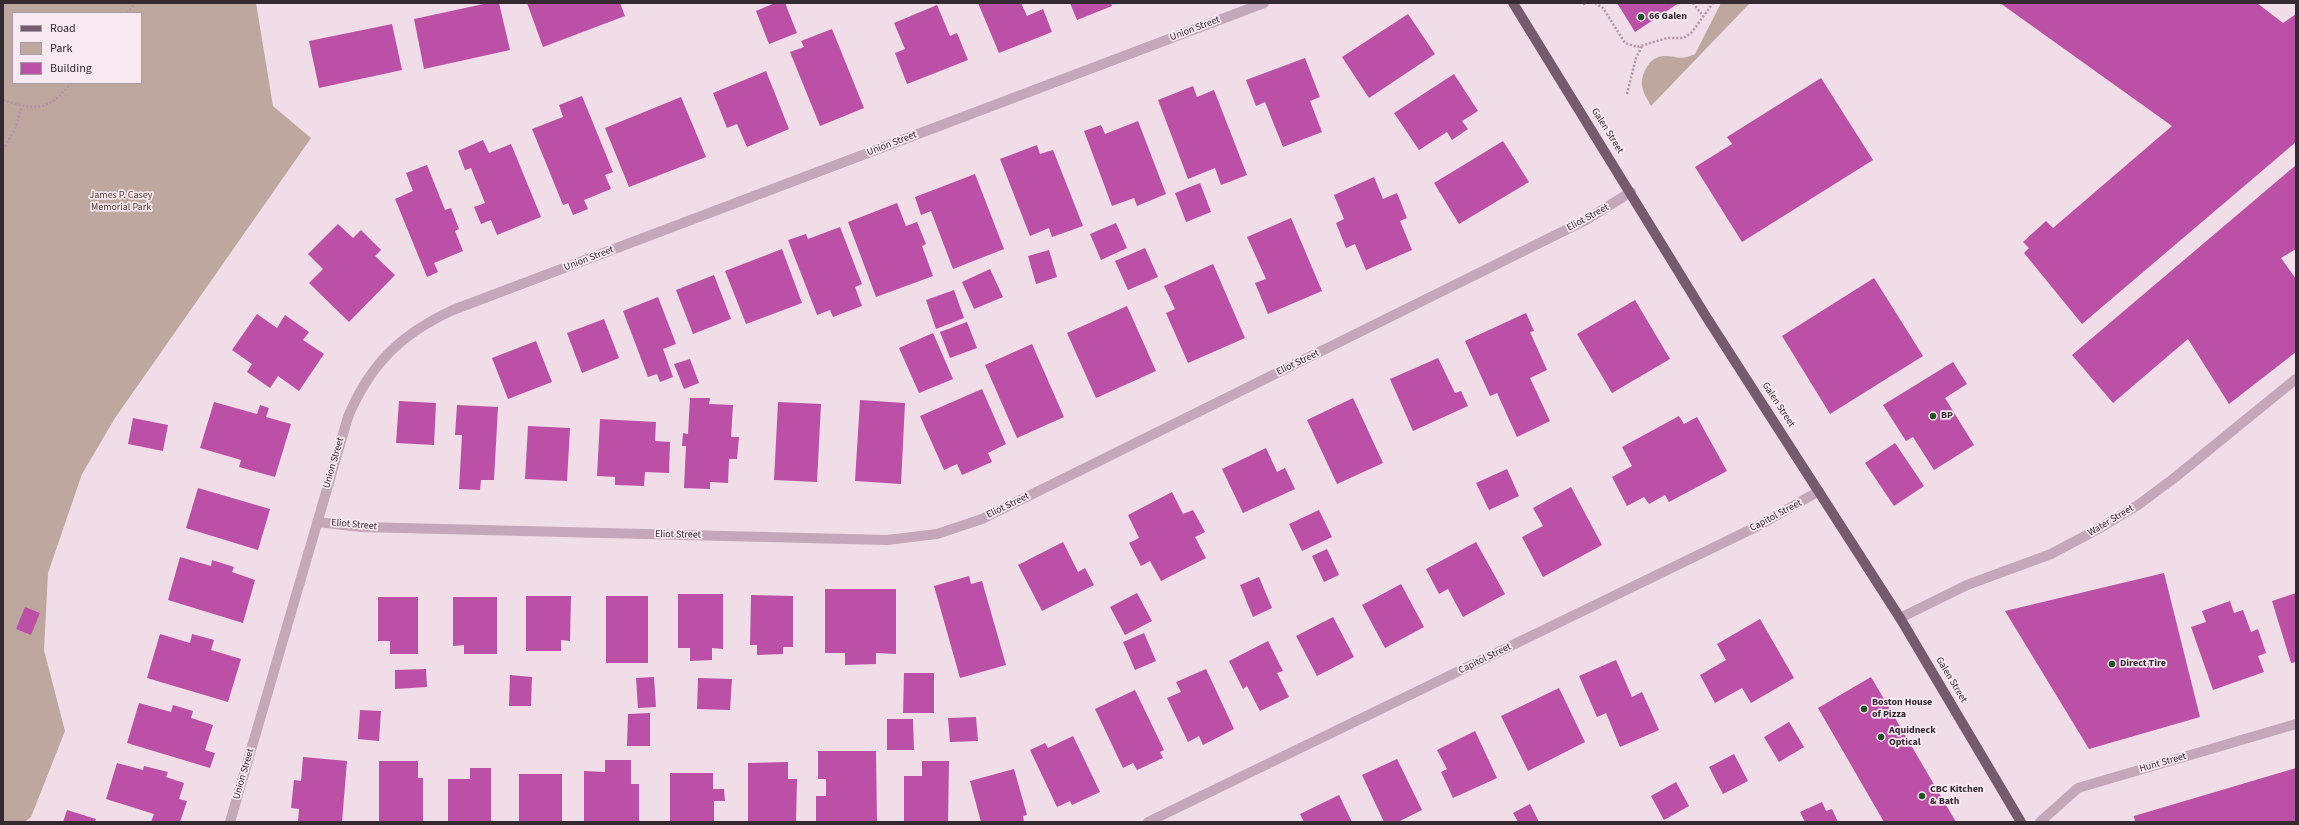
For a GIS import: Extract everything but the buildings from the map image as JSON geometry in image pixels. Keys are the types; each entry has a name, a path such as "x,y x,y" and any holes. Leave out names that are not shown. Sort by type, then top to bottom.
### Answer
{"main road":[{"name":"Galen Street","path":"1513,3 1631,192 1707,318 1900,618 2020,822"}],"street":[{"name":"Union Street","path":"230,822 316,522 348,417 365,381 384,357 401,340 434,319 1264,3"},
{"name":"Eliot Street","path":"316,522 361,527 887,540 937,534 959,528 989,516 1586,220 1631,192"},
{"name":"Water Street","path":"1900,618 1967,585 2051,554 2100,528 2138,505 2173,479 2296,379"},
{"name":"Capitol Street","path":"1148,822 1762,524 1819,491"},
{"name":"Hunt Street","path":"2040,822 2078,788 2296,724"}],"path":[{"path":"128,12 135,3"},
{"path":"1583,4 1587,3"},
{"path":"1595,3 1603,8 1625,43 1632,46 1642,46 1667,38 1684,38 1692,32 1713,3"},
{"path":"1693,3 1703,16"},
{"path":"1627,94 1636,58 1642,46"},
{"path":"3,100 22,106 44,106 59,98 70,84"},
{"path":"3,150 15,129 22,106"}],"green space":[{"name":"James P. Casey Memorial Park","path":"3,3 256,3 273,106 311,138 115,418 82,474 48,573 44,650 65,731 31,817 25,822 3,822"},
{"path":"1721,3 1750,3 1651,106 1644,94 1642,86 1643,76 1647,66 1659,57 1669,56 1682,58 1695,54"}],"place":[{"name":"66 Galen","path":"1641,17"},
{"name":"BP","path":"1933,416"},
{"name":"Direct Tire","path":"2112,664"},
{"name":"Boston House of Pizza","path":"1864,709"},
{"name":"Aquidneck Optical","path":"1881,737"},
{"name":"CBC Kitchen & Bath","path":"1922,796"}]}
